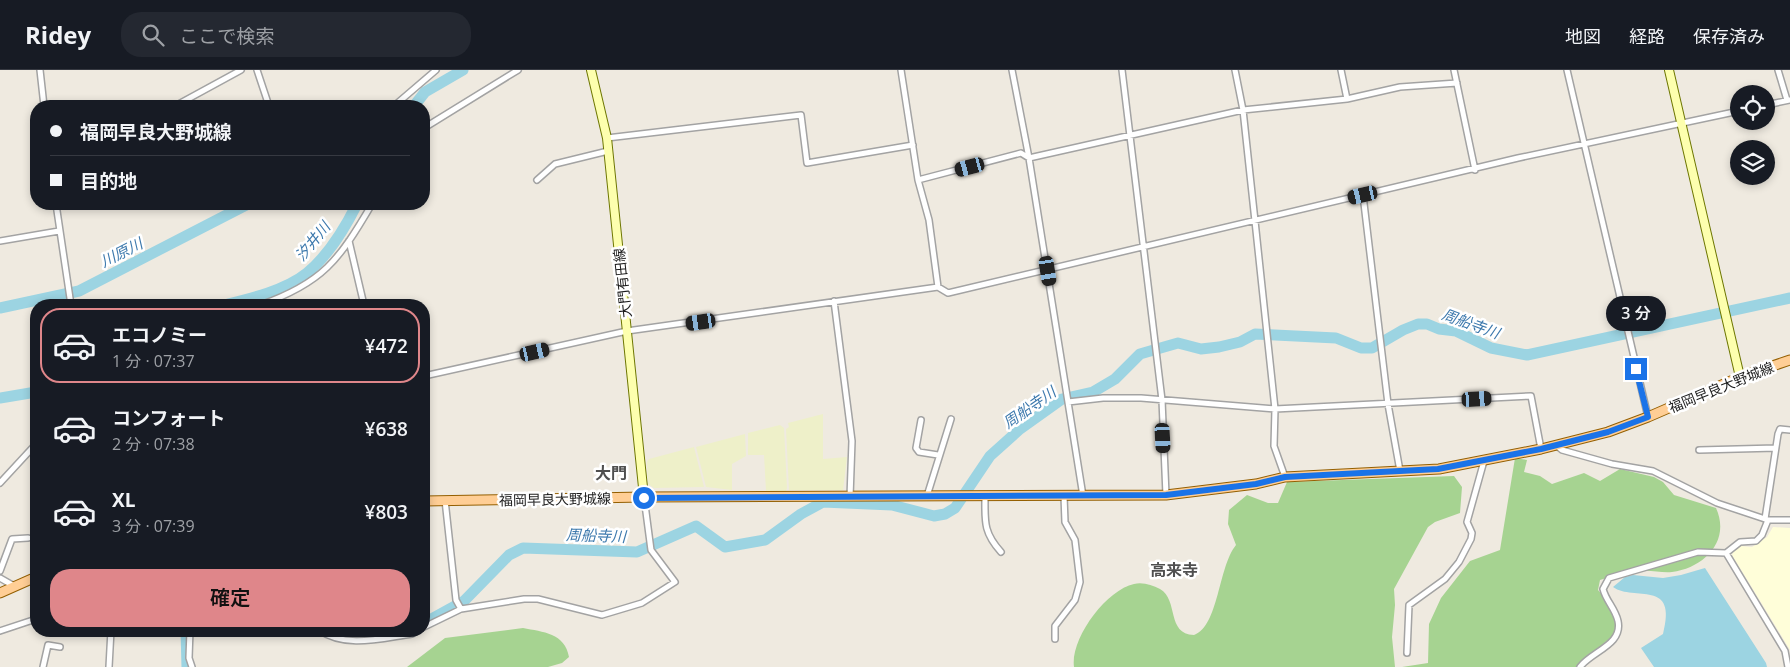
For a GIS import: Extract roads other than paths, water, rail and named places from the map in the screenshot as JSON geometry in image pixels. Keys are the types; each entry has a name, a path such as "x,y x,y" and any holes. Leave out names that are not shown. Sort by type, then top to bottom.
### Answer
{"main road":[{"name":"大門有田線","path":"591,70 607,138 644,498"},
{"path":"1669,70 1740,377"},
{"name":"福岡早良大野城線","path":"430,501 1166,495 1256,484 1285,477 1438,469 1541,449 1608,432 1648,417 1740,377 1790,360"},
{"path":"0,593 30,579"}],"street":[{"path":"40,70 43,100"},
{"path":"186,100 241,70"},
{"path":"257,70 267,100"},
{"path":"401,100 436,70"},
{"path":"430,124 518,70"},
{"path":"901,70 918,180 929,220 938,287"},
{"path":"1012,70 1048,271 1083,496"},
{"path":"1122,70 1162,400 1166,495"},
{"path":"1235,70 1243,110 1268,340 1275,409 1274,446 1285,477"},
{"path":"1341,70 1347,99"},
{"path":"1454,70 1475,170"},
{"path":"1567,70 1626,330 1648,417"},
{"path":"1775,103 1789,100 1778,70"},
{"path":"918,180 1022,153 1029,158 1243,110 1347,99 1400,87 1457,83"},
{"path":"430,375 627,331 938,287 948,292 1048,271 1363,195 1730,113"},
{"path":"607,138 801,115 807,163 913,145"},
{"path":"537,180 555,164 608,152"},
{"path":"1363,195 1388,404 1400,472"},
{"path":"57,210 70,299"},
{"path":"276,299 292,293 320,276 349,241 368,210"},
{"path":"0,241 59,232"},
{"path":"349,241 363,299"},
{"path":"834,301 852,442 850,497"},
{"path":"1068,402 1103,398 1162,400 1275,409 1531,396 1541,449"},
{"path":"927,496 938,455 951,419"},
{"path":"921,420 916,448 919,452 938,455"},
{"path":"1580,667 1585,661 1612,642 1617,635 1618,620 1614,610 1606,600 1603,589 1609,578 1698,552 1726,553 1740,542 1756,541 1762,536 1767,519 1780,429 1790,430"},
{"path":"1556,445 1562,450 1612,464 1653,471 1717,503 1767,519 1790,520"},
{"path":"1699,450 1776,448"},
{"path":"0,483 30,450"},
{"path":"1407,653 1409,605 1452,572 1472,540 1472,533 1467,522 1484,461"},
{"path":"985,496 986,527 990,540 1001,552"},
{"path":"1055,639 1055,626 1075,600 1080,582 1075,540 1065,522 1064,496"},
{"path":"430,625 461,609 524,598 538,599 602,615 642,603 675,582 652,550 649,542 644,498"},
{"path":"445,500 456,600 461,609"},
{"path":"0,570 12,540 28,538"},
{"path":"1726,553 1785,651 1788,667"},
{"path":"0,578 14,586"},
{"path":"0,631 30,621"},
{"path":"109,667 111,637"},
{"path":"190,637 189,658 192,667"},
{"path":"333,637 351,641 386,637"},
{"path":"43,667 46,645 60,647"}],"water":[{"path":"1705,568 1767,667 1654,667 1641,648 1663,634 1666,617 1664,605 1659,598 1652,595 1622,591 1613,587 1625,577 1633,575 1663,578"}],"waterway":[{"name":"川原川","path":"419,100 425,92 463,70"},
{"name":"川原川","path":"42,299 79,291 236,210"},
{"name":"汐井川","path":"248,299 278,289 307,273 336,241 354,210"},
{"name":"周船寺川","path":"430,620 464,601 509,555 523,548 637,552 696,526 725,547 765,540 801,514 823,502 892,505 934,516 945,514 955,508 990,456 1020,429 1062,399 1093,392 1115,379 1140,354 1178,343 1201,349 1219,347 1240,342 1255,334 1336,338 1361,348 1372,348 1403,330 1418,324 1427,324 1439,329 1456,331 1491,348 1527,355 1790,298"},
{"name":"川原川","path":"0,308 30,302"},
{"name":"汐井川","path":"0,398 30,393"},
{"name":"周船寺川","path":"186,637 187,667"}],"district":[{"name":"大門","path":"611,473"},
{"name":"高来寺","path":"1174,570"}]}
